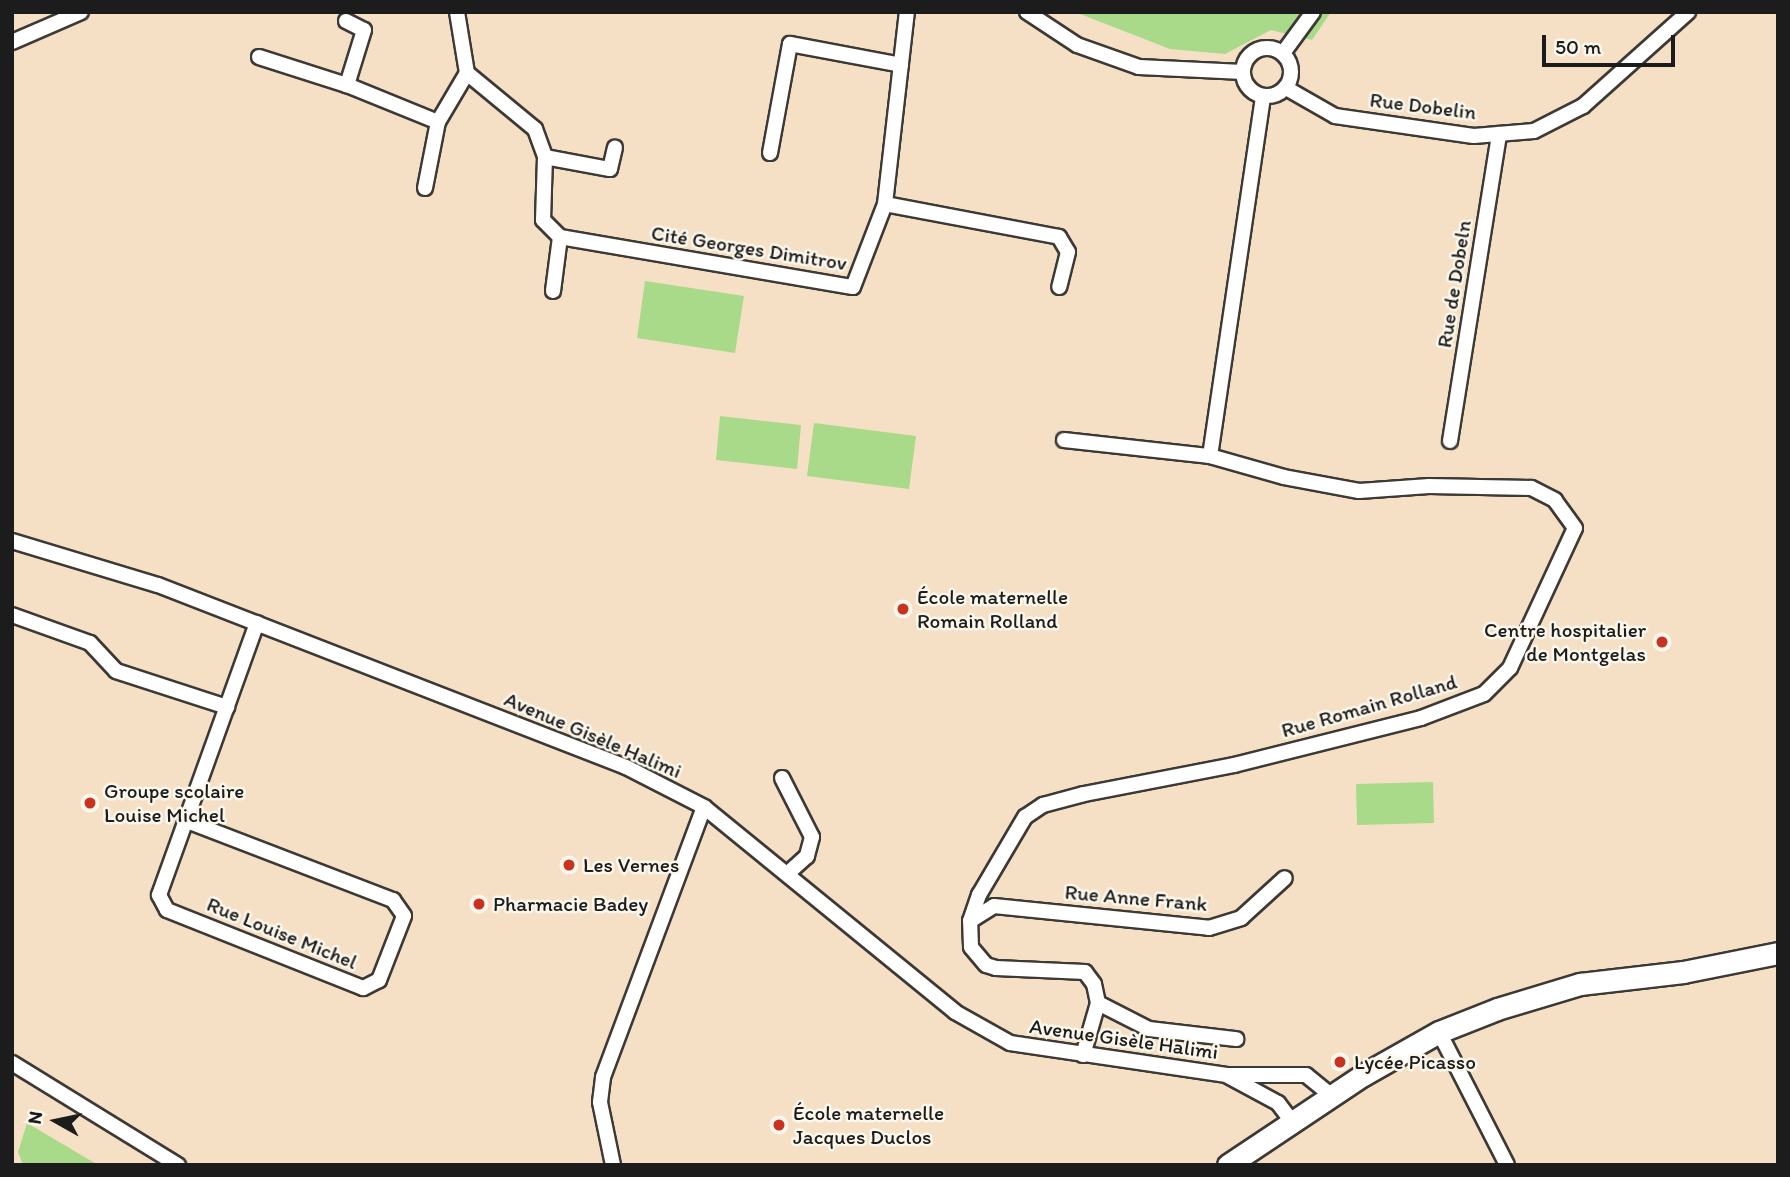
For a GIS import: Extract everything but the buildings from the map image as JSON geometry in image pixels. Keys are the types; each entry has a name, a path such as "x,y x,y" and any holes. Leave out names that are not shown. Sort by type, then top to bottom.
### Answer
{"street":[{"path":"12,42 81,12"},
{"path":"425,188 438,122 467,72 457,12"},
{"name":"Cité Georges Dimitrov","path":"560,237 635,252 853,287 885,204 907,12"},
{"path":"1027,12 1077,45 1139,67 1243,72"},
{"path":"1283,53 1313,12"},
{"name":"Rue Dobelin","path":"1286,88 1335,116 1474,136 1534,131 1583,106 1688,12"},
{"path":"346,21 364,30 346,85"},
{"path":"770,153 790,44 901,65"},
{"path":"1258,49 1283,53 1291,68 1286,88 1263,96 1249,88 1243,72 1248,57 1258,49"},
{"path":"259,57 346,85 438,122"},
{"path":"467,72 535,129 545,157 543,220 560,237 553,291"},
{"path":"1064,440 1210,456 1263,96"},
{"name":"Rue de Dobeln","path":"1450,441 1499,134"},
{"path":"545,157 610,169 614,148"},
{"path":"885,204 1059,237 1068,252 1059,287"},
{"name":"Rue Romain Rolland","path":"970,921 1010,836 1025,817 1043,805 1421,718 1485,694 1510,668 1574,528 1555,500 1531,488 1429,486 1359,491 1284,477 1210,456"},
{"name":"Avenue Gisèle Halimi","path":"12,541 158,586 581,748 704,807 788,873 860,939 955,1012 1010,1043 1227,1075 1306,1075 1331,1095"},
{"path":"12,615 90,643 116,671 227,707"},
{"name":"Rue Louise Michel","path":"187,821 393,900 404,916 379,980 363,988 167,910 159,894 257,624"},
{"path":"782,778 809,824 812,837 807,856 788,873"},
{"path":"613,1165 600,1102 603,1077 704,807"},
{"name":"Rue Anne Frank","path":"970,921 994,906 1209,928 1241,918 1285,877"},
{"path":"970,921 971,947 986,965 1085,972 1094,984 1098,1003 1083,1055"},
{"path":"1228,1165 1284,1111 1331,1095 1439,1032 1527,998 1580,984 1683,972 1778,953"},
{"path":"1098,1003 1149,1029 1236,1038"},
{"path":"1439,1032 1507,1165"},
{"path":"12,1063 178,1165"},
{"path":"1284,1111 1277,1088 1285,1073"},
{"name":"Avenue Gisèle Halimi","path":"1227,1075 1284,1111"}],"green space":[{"path":"1075,12 1331,12 1312,40 1271,30 1225,54 1170,49"},
{"path":"645,281 744,296 735,353 637,338"},
{"path":"720,416 801,425 797,469 716,460"},
{"path":"814,423 916,436 909,489 807,476"},
{"path":"1433,782 1434,823 1357,825 1356,784"},
{"path":"27,1123 98,1165 23,1165 18,1152"}],"place":[{"name":"École maternelle Romain Rolland","path":"903,609"},
{"name":"Centre hospitalier de Montgelas","path":"1662,642"},
{"name":"Groupe scolaire Louise Michel","path":"90,803"},
{"name":"Les Vernes","path":"569,865"},
{"name":"Pharmacie Badey","path":"479,904"},
{"name":"Lycée Picasso","path":"1340,1062"},
{"name":"École maternelle Jacques Duclos","path":"779,1125"}]}
